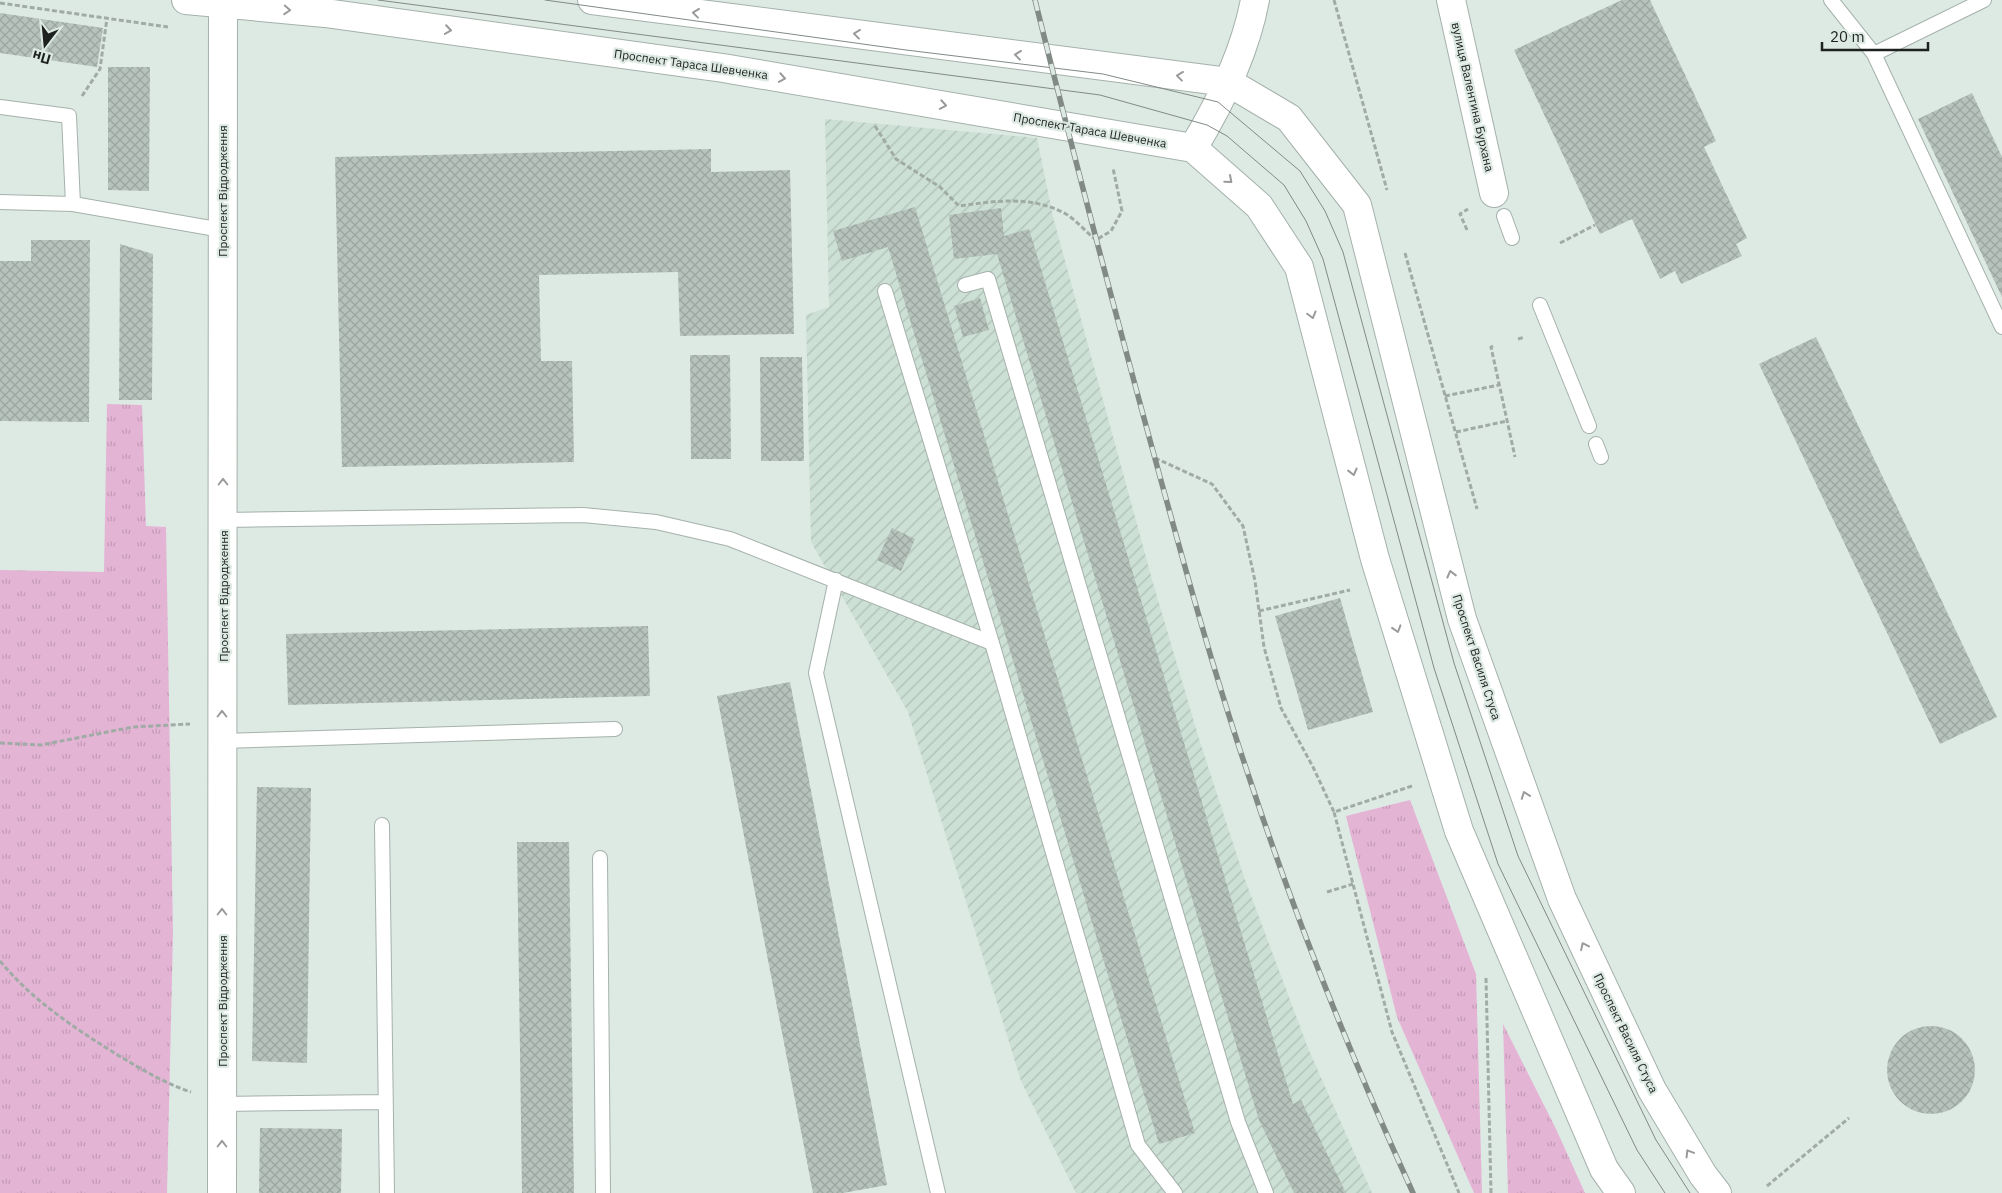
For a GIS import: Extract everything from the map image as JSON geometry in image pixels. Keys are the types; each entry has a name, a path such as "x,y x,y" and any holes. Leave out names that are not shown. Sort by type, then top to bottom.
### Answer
{"main road":[{"name":"Проспект Тараса Шевченка","path":"186,0 325,13 723,68 1192,148"},
{"path":"592,0 1228,82"},
{"path":"1254,0 1249,32 1228,82 1192,148 1259,206 1299,267 1376,559 1459,831 1604,1169 1621,1193"},
{"name":"вулиця Валентина Бурхана","path":"1451,0 1500,206"},
{"name":"Проспект Відродження","path":"222,1193 223,2"},
{"name":"Проспект Василя Стуса","path":"1228,82 1289,118 1357,205 1462,619 1562,900 1652,1090 1702,1175 1717,1193"}],"lane":[{"path":"1831,0 1874,54 2002,327"},
{"path":"1874,54 1984,0"},
{"path":"0,108 69,116 73,204"},
{"path":"0,202 73,204 222,230"},
{"path":"1500,206 1512,238"},
{"path":"965,285 988,278 1238,1122 1266,1193"},
{"path":"886,291 992,643 1138,1145 1175,1193"},
{"path":"1540,305 1589,426"},
{"path":"223,520 583,515 656,522 730,539 992,643"},
{"path":"836,580 816,673 938,1193"},
{"path":"222,732 615,729"},
{"path":"382,825 387,1193"},
{"path":"600,858 603,1193"},
{"path":"222,1104 385,1102"}],"path":[{"path":"1334,0 1390,198"},
{"path":"0,2 175,28"},
{"path":"69,116 100,69 106,18"},
{"path":"870,119 896,159 940,186 959,206 1007,200 1040,204 1067,215 1096,240 1110,231 1122,211 1112,160"},
{"path":"1560,243 1595,225"},
{"path":"1403,246 1477,509"},
{"path":"1493,346 1491,348 1515,457"},
{"path":"1445,396 1499,385"},
{"path":"1456,432 1508,421"},
{"path":"1155,458 1212,484 1243,526 1264,646 1281,708 1313,767 1334,812 1392,1032 1459,1193"},
{"path":"1259,612 1352,589"},
{"path":"0,743 40,745 133,727 222,732"},
{"path":"1334,812 1419,783"},
{"path":"1327,892 1353,884"},
{"path":"0,961 20,985 72,1027 163,1082 222,1104"},
{"path":"1486,969 1491,1193"},
{"path":"1768,1186 1849,1118"}],"shaded area":[{"path":"825,119 1037,138 1053,217 1153,583 1200,742 1244,877 1308,1048 1372,1193 1076,1193 1021,1081 908,712 811,542 806,315 829,307"}],"green space":[{"path":"107,404 142,405 146,526 166,527 173,933 167,1193 0,1193 0,570 104,572"},
{"path":"1410,800 1476,974 1482,1193 1474,1193 1397,1017 1346,816"},
{"path":"1503,1024 1556,1129 1585,1193 1508,1193"}],"building":[{"path":"1622,0 1650,0 1716,141 1704,147 1747,238 1736,244 1742,256 1681,284 1675,271 1660,279 1632,219 1600,234 1514,50"},
{"path":"0,13 103,28 97,67 0,53"},
{"path":"108,67 150,67 149,191 108,190"},
{"path":"1972,93 2002,157 2002,297 1918,119"},
{"path":"711,149 711,172 790,170 794,334 680,336 678,272 539,275 541,361 572,361 574,462 342,467 335,157"},
{"path":"915,207 1195,1133 1159,1144 888,247 842,261 833,231"},
{"path":"1001,208 1004,236 1029,229 1293,1104 1301,1100 1346,1193 1294,1193 1259,1120 997,254 954,259 949,215"},
{"path":"31,240 90,240 89,422 0,421 0,261 31,261"},
{"path":"120,244 153,254 152,400 119,400"},
{"path":"980,298 989,330 963,337 954,306"},
{"path":"1816,337 1997,717 1940,744 1759,364"},
{"path":"690,355 730,355 731,459 691,459"},
{"path":"760,357 802,357 804,461 761,461"},
{"path":"892,528 915,539 901,571 877,560"},
{"path":"1340,598 1373,712 1308,730 1275,616"},
{"path":"648,626 650,696 288,705 286,634"},
{"path":"790,682 887,1185 843,1193 813,1193 717,696"},
{"path":"257,787 311,788 307,1063 252,1061"},
{"path":"517,842 569,842 574,1193 522,1193"},
{"path":"1931,1026 1948,1029 1956,1033 1968,1045 1972,1053 1975,1070 1972,1087 1968,1095 1956,1107 1948,1111 1931,1114 1914,1111 1906,1107 1894,1095 1890,1087 1887,1070 1890,1053 1894,1045 1906,1033 1914,1029"},
{"path":"260,1128 342,1129 341,1193 259,1193"}],"tram line":[{"path":"378,0 1100,95 1207,125 1227,136 1284,185 1306,221 1323,259 1434,668 1498,864 1637,1150 1665,1193"},
{"path":"545,0 906,50 1103,74 1218,102 1300,171 1325,211 1343,252 1454,663 1518,856 1656,1140 1690,1193"}],"railway":[{"path":"1035,0 1090,217 1148,433 1223,696 1269,835 1306,938 1368,1092 1413,1193"}]}
